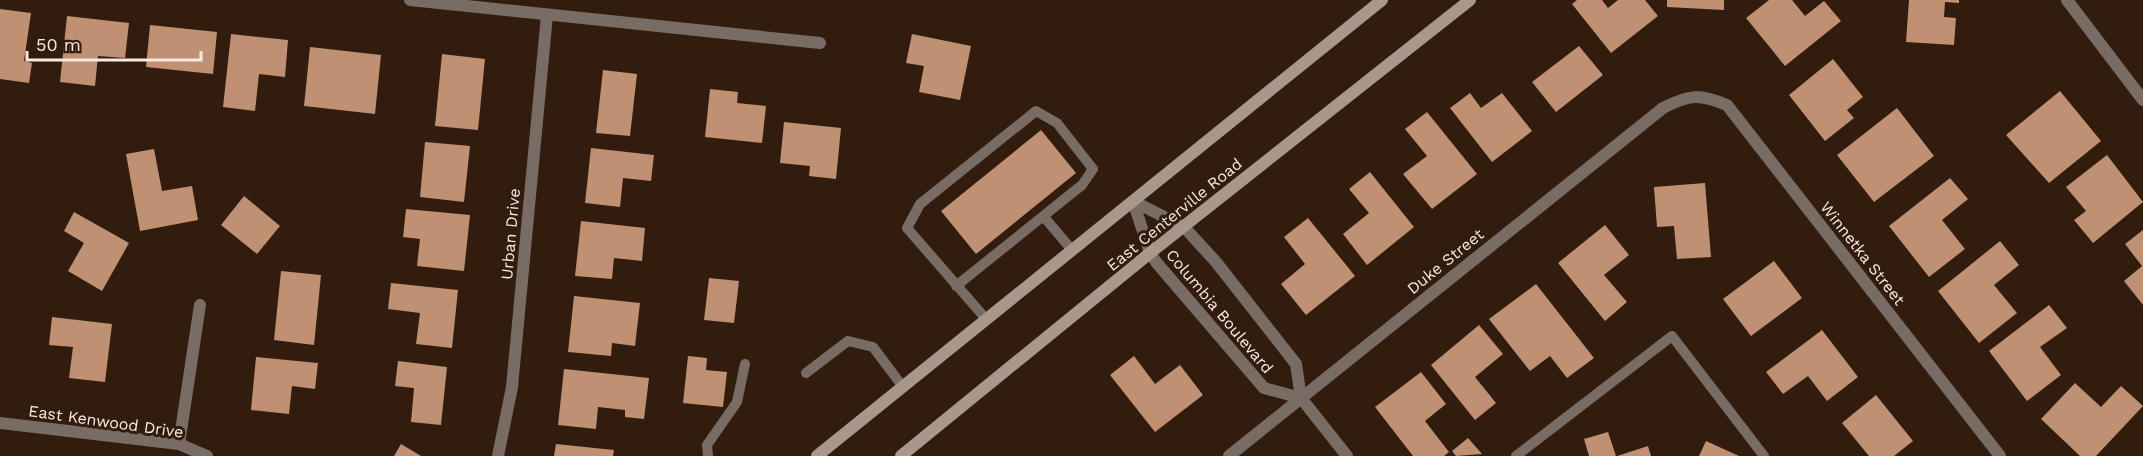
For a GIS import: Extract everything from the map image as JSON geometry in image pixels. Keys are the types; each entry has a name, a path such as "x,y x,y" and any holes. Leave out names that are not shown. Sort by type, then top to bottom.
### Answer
{"main road":[{"path":"817,456 1382,0"},
{"name":"East Centerville Road","path":"901,456 1150,254 1470,0"}],"street":[{"path":"410,0 820,44"},
{"path":"2067,0 2143,100"},
{"name":"Urban Drive","path":"498,456 512,387 547,15"},
{"name":"Duke Street","path":"1229,456 1663,108 1686,97"},
{"name":"Winnetka Street","path":"1686,97 1710,98 1727,105 2000,456"},
{"name":"Columbia Boulevard","path":"1133,201 1184,227 1216,262 1296,364 1301,398 1264,388 1150,254 1133,201"},
{"path":"179,444 201,305"},
{"path":"1301,398 1347,456"},
{"name":"East Kenwood Drive","path":"0,423 179,444 207,456"}],"lane":[{"path":"956,286 1082,185 1094,169 1057,123 1036,111 920,204 907,228 956,286 986,320"},
{"path":"1044,217 1072,250"},
{"path":"1516,456 1672,336 1764,456"},
{"path":"806,374 848,341 873,346 903,387"},
{"path":"708,456 707,445 737,402 745,364"}],"building":[{"path":"1577,0 1602,0 1608,8 1618,0 1645,0 1658,16 1611,53 1572,4"},
{"path":"1667,0 1724,0 1724,10 1667,7"},
{"path":"1769,0 1792,0 1805,16 1824,1 1841,21 1785,66 1746,18"},
{"path":"1909,0 1959,0 1959,3 1945,2 1944,17 1956,18 1954,45 1906,42"},
{"path":"0,9 31,13 24,61 32,63 29,83 0,79"},
{"path":"67,16 129,23 125,58 98,56 95,86 60,82"},
{"path":"150,25 217,32 213,74 146,67"},
{"path":"231,34 288,40 285,77 259,74 255,111 223,107"},
{"path":"912,34 971,46 960,100 919,92 924,66 906,63"},
{"path":"1579,46 1603,75 1556,112 1532,82"},
{"path":"310,47 381,55 375,114 304,106"},
{"path":"442,54 485,59 478,130 435,126"},
{"path":"1833,59 1863,97 1847,110 1854,118 1825,141 1789,95"},
{"path":"603,70 637,74 630,136 596,133"},
{"path":"710,89 738,92 737,103 766,106 762,143 705,137"},
{"path":"2060,91 2101,141 2049,183 2006,135"},
{"path":"1470,93 1481,108 1502,93 1532,131 1492,162 1450,108"},
{"path":"1897,108 1934,156 1874,202 1837,155"},
{"path":"1427,112 1477,174 1432,209 1403,174 1427,156 1405,129"},
{"path":"784,122 841,128 836,179 809,176 810,166 780,163"},
{"path":"1041,130 1076,173 976,254 941,211"},
{"path":"425,142 470,146 464,202 420,197"},
{"path":"591,148 654,155 651,181 623,178 620,207 585,203"},
{"path":"154,149 162,191 192,186 198,220 140,231 126,154"},
{"path":"2107,155 2143,202 2093,243 2074,220 2086,211 2066,187"},
{"path":"1370,172 1414,227 1367,265 1343,234 1369,213 1349,189"},
{"path":"1950,178 1968,199 1942,220 1965,249 1929,277 1889,226"},
{"path":"1705,183 1711,257 1677,259 1674,226 1657,227 1654,187"},
{"path":"244,196 280,226 257,254 221,225"},
{"path":"406,209 470,215 464,271 417,266 420,239 403,237"},
{"path":"74,212 129,243 102,291 68,271 84,243 64,231"},
{"path":"1308,218 1355,276 1306,315 1281,284 1305,264 1284,237"},
{"path":"581,221 645,228 642,261 614,258 612,279 575,276"},
{"path":"1605,225 1629,255 1604,275 1627,302 1605,321 1558,263"},
{"path":"2143,230 2143,305 2124,281 2142,266 2125,244"},
{"path":"2000,241 2019,265 1994,285 2017,313 1979,343 1938,291"},
{"path":"1774,261 1802,298 1751,336 1723,299"},
{"path":"281,271 321,275 314,345 274,340"},
{"path":"709,278 739,281 734,323 704,320"},
{"path":"391,283 458,290 452,348 416,344 420,313 388,309"},
{"path":"1536,284 1594,358 1567,378 1550,356 1530,371 1489,319"},
{"path":"574,296 640,303 635,346 612,343 611,356 568,352"},
{"path":"2049,305 2067,328 2040,347 2061,375 2027,401 1989,351"},
{"path":"52,317 112,324 105,382 69,378 73,347 49,345"},
{"path":"1479,325 1503,354 1475,377 1496,403 1475,420 1431,365"},
{"path":"1822,330 1858,377 1827,401 1808,376 1783,394 1766,372"},
{"path":"688,356 707,358 706,370 727,372 723,407 683,403"},
{"path":"1134,356 1155,384 1180,365 1203,395 1155,432 1110,375"},
{"path":"256,357 318,363 315,389 292,386 289,414 251,410"},
{"path":"398,361 447,367 441,425 411,422 414,388 395,386"},
{"path":"564,369 649,378 644,419 625,417 625,410 598,407 596,429 558,425"},
{"path":"1421,372 1446,404 1425,421 1449,452 1444,456 1413,456 1375,407"},
{"path":"2075,383 2101,407 2121,386 2143,406 2096,456 2080,456 2041,419"},
{"path":"1876,395 1913,441 1894,456 1869,456 1842,423"},
{"path":"1608,432 1616,456 1589,456 1584,439"},
{"path":"1468,438 1482,454 1456,456 1452,451"},
{"path":"1706,441 1739,456 1699,456"},
{"path":"401,444 421,456 394,456"},
{"path":"556,444 614,450 613,456 554,456"},
{"path":"1648,446 1651,456 1617,456"}]}
